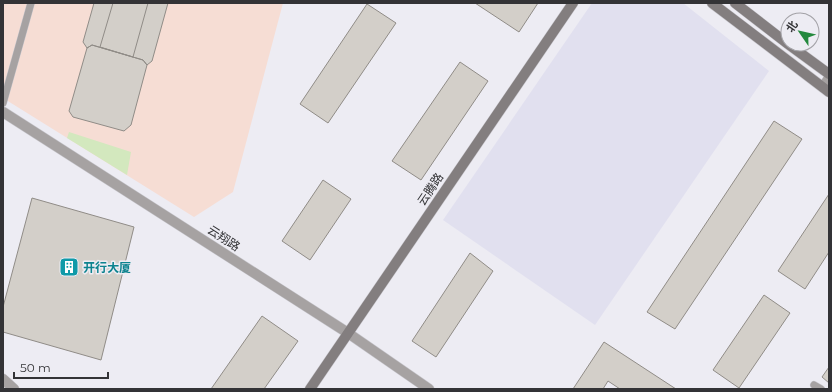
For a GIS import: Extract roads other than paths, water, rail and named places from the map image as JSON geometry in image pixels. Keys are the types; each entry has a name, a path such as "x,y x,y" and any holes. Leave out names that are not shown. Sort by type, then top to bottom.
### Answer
{"street":[{"name":"云腾路","path":"310,389 573,3"},
{"path":"712,3 826,89 829,78"},
{"path":"735,3 780,38"},
{"path":"799,52 829,74"},
{"name":"云翔路","path":"3,112 348,333 429,389"},
{"path":"3,379 14,389"}],"lane":[{"path":"3,103 31,3"},
{"path":"814,384 821,389"}],"place":[{"name":"开行大厦","path":"69,267"}]}
